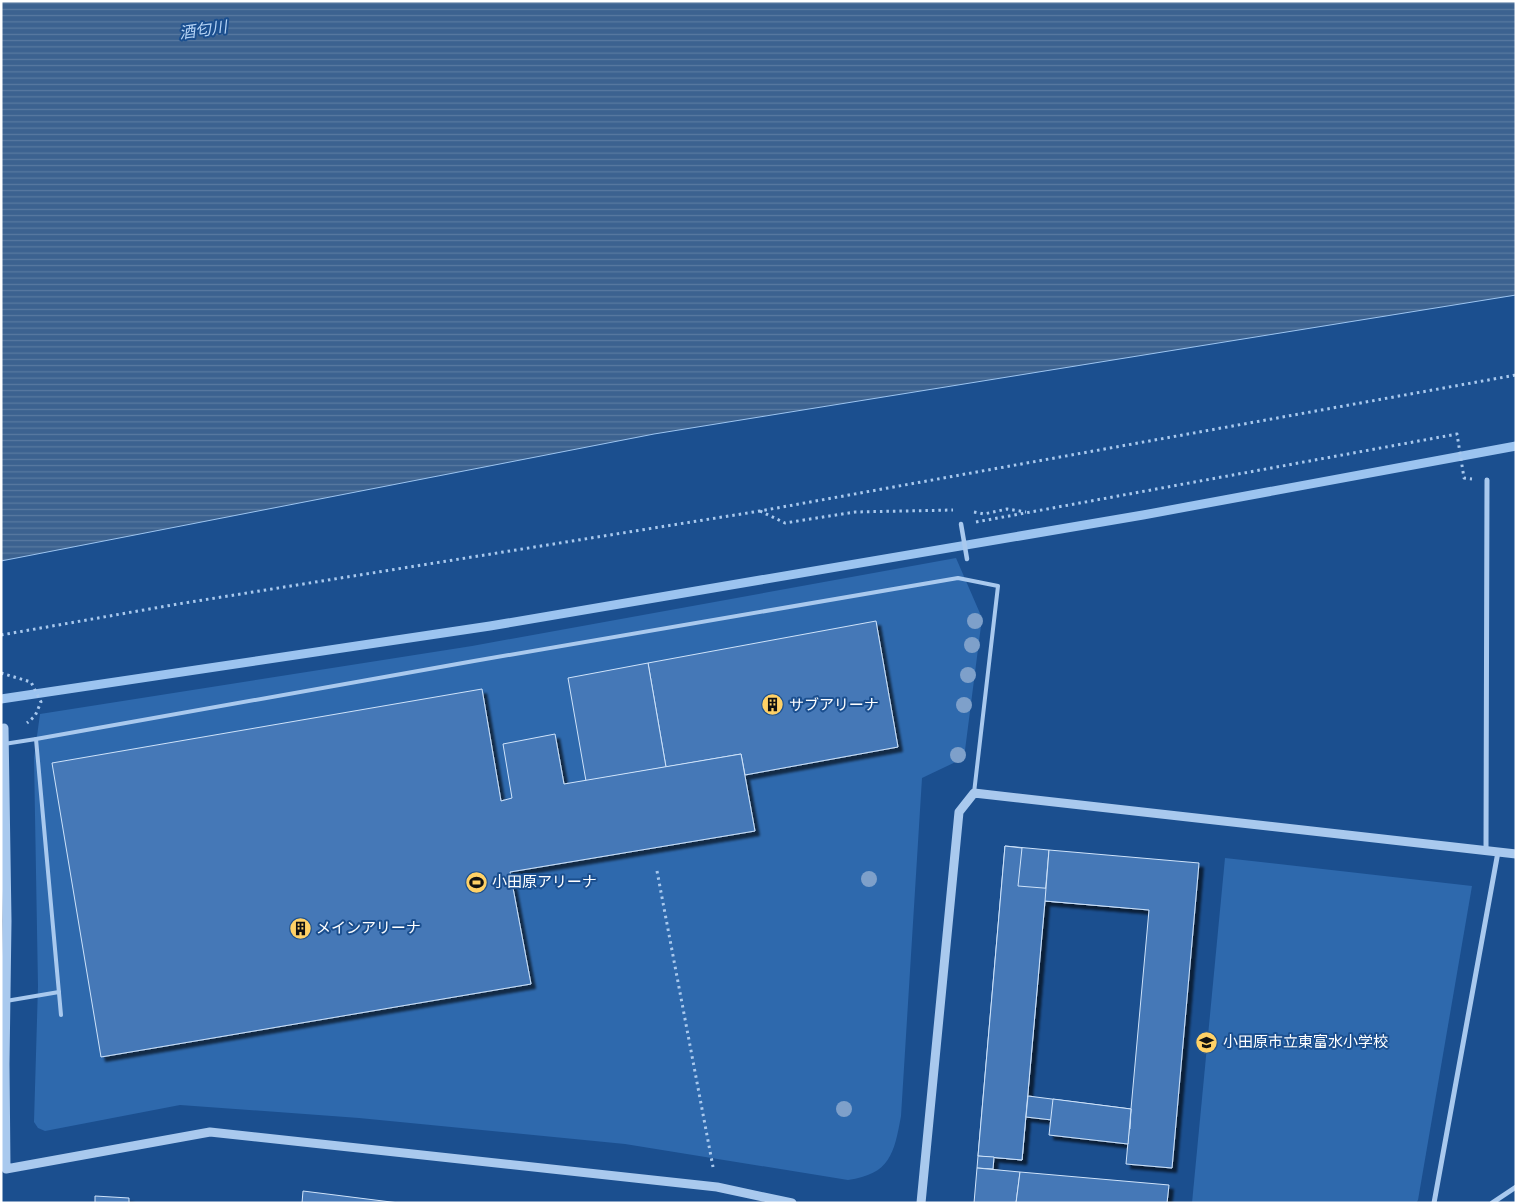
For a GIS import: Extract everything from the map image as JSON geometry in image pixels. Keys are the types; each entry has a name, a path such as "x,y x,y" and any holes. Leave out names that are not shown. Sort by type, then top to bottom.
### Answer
{"street":[{"path":"1486,850 1487,480"},
{"path":"961,524 967,560"},
{"path":"4,728 6,1001 3,1064 3,1171 210,1132 717,1187 792,1203"},
{"path":"921,1203 959,812 974,793 1516,854"},
{"path":"1434,1203 1498,852"},
{"path":"1492,1203 1516,1187"}],"lane":[{"path":"4,744 958,578 998,586 974,793"},
{"path":"36,739 61,1015"},
{"path":"6,1001 59,992"}],"path":[{"path":"1,635 178,604 760,511 1516,375"},
{"path":"956,510 961,524 1457,434 1464,478"},
{"path":"760,511 785,523 855,512 956,510 984,514 1007,509 1030,513"},
{"path":"1,673 31,682 42,702 36,716 4,744"},
{"path":"657,871 717,1187"}],"shaded area":[{"name":"小田原アリーナ","path":"956,558 982,618 964,758 922,778 901,1116 896,1141 888,1160 873,1173 848,1180 625,1144 359,1118 180,1105 45,1131 38,1128 34,1122 38,986 34,758 40,714 472,646"},
{"path":"1225,858 1472,886 1416,1203 1192,1203"}],"water":[{"name":"酒匂川","path":"1,1 1516,1 1516,295 654,434 1,561"}],"building":[{"name":"サブアリーナ","path":"876,621 898,747 745,775 741,754 666,767 648,663"},
{"path":"648,663 666,767 586,781 568,678"},
{"name":"メインアリーナ","path":"482,689 501,801 512,798 503,744 555,734 564,784 741,754 755,831 510,872 531,984 101,1057 52,763"},
{"path":"1005,846 1049,850 1022,1160 978,1156"},
{"path":"1005,846 1022,848 1018,886 1131,895 1129,908 1045,901 1022,1160 978,1156"},
{"path":"1049,850 1199,863 1172,1168 1126,1164 1149,910 1045,901"},
{"path":"1028,1096 1131,1109 1130,1129 1026,1117"},
{"path":"1053,1099 1131,1109 1128,1144 1049,1135"},
{"path":"978,1156 994,1157 993,1169 977,1168"},
{"path":"977,1168 1020,1172 1016,1203 974,1203"},
{"path":"1020,1172 1169,1185 1167,1203 1016,1203"},
{"path":"303,1191 399,1203 302,1203"},
{"path":"95,1196 129,1198 129,1203 95,1203"}],"waterway":[{"path":"1,699 490,626 1143,515 1516,446"}],"place":[{"name":"サブアリーナ","path":"773,705"},
{"name":"小田原アリーナ","path":"476,882"},
{"name":"メインアリーナ","path":"300,928"},
{"name":"小田原市立東富水小学校","path":"1207,1042"}]}
